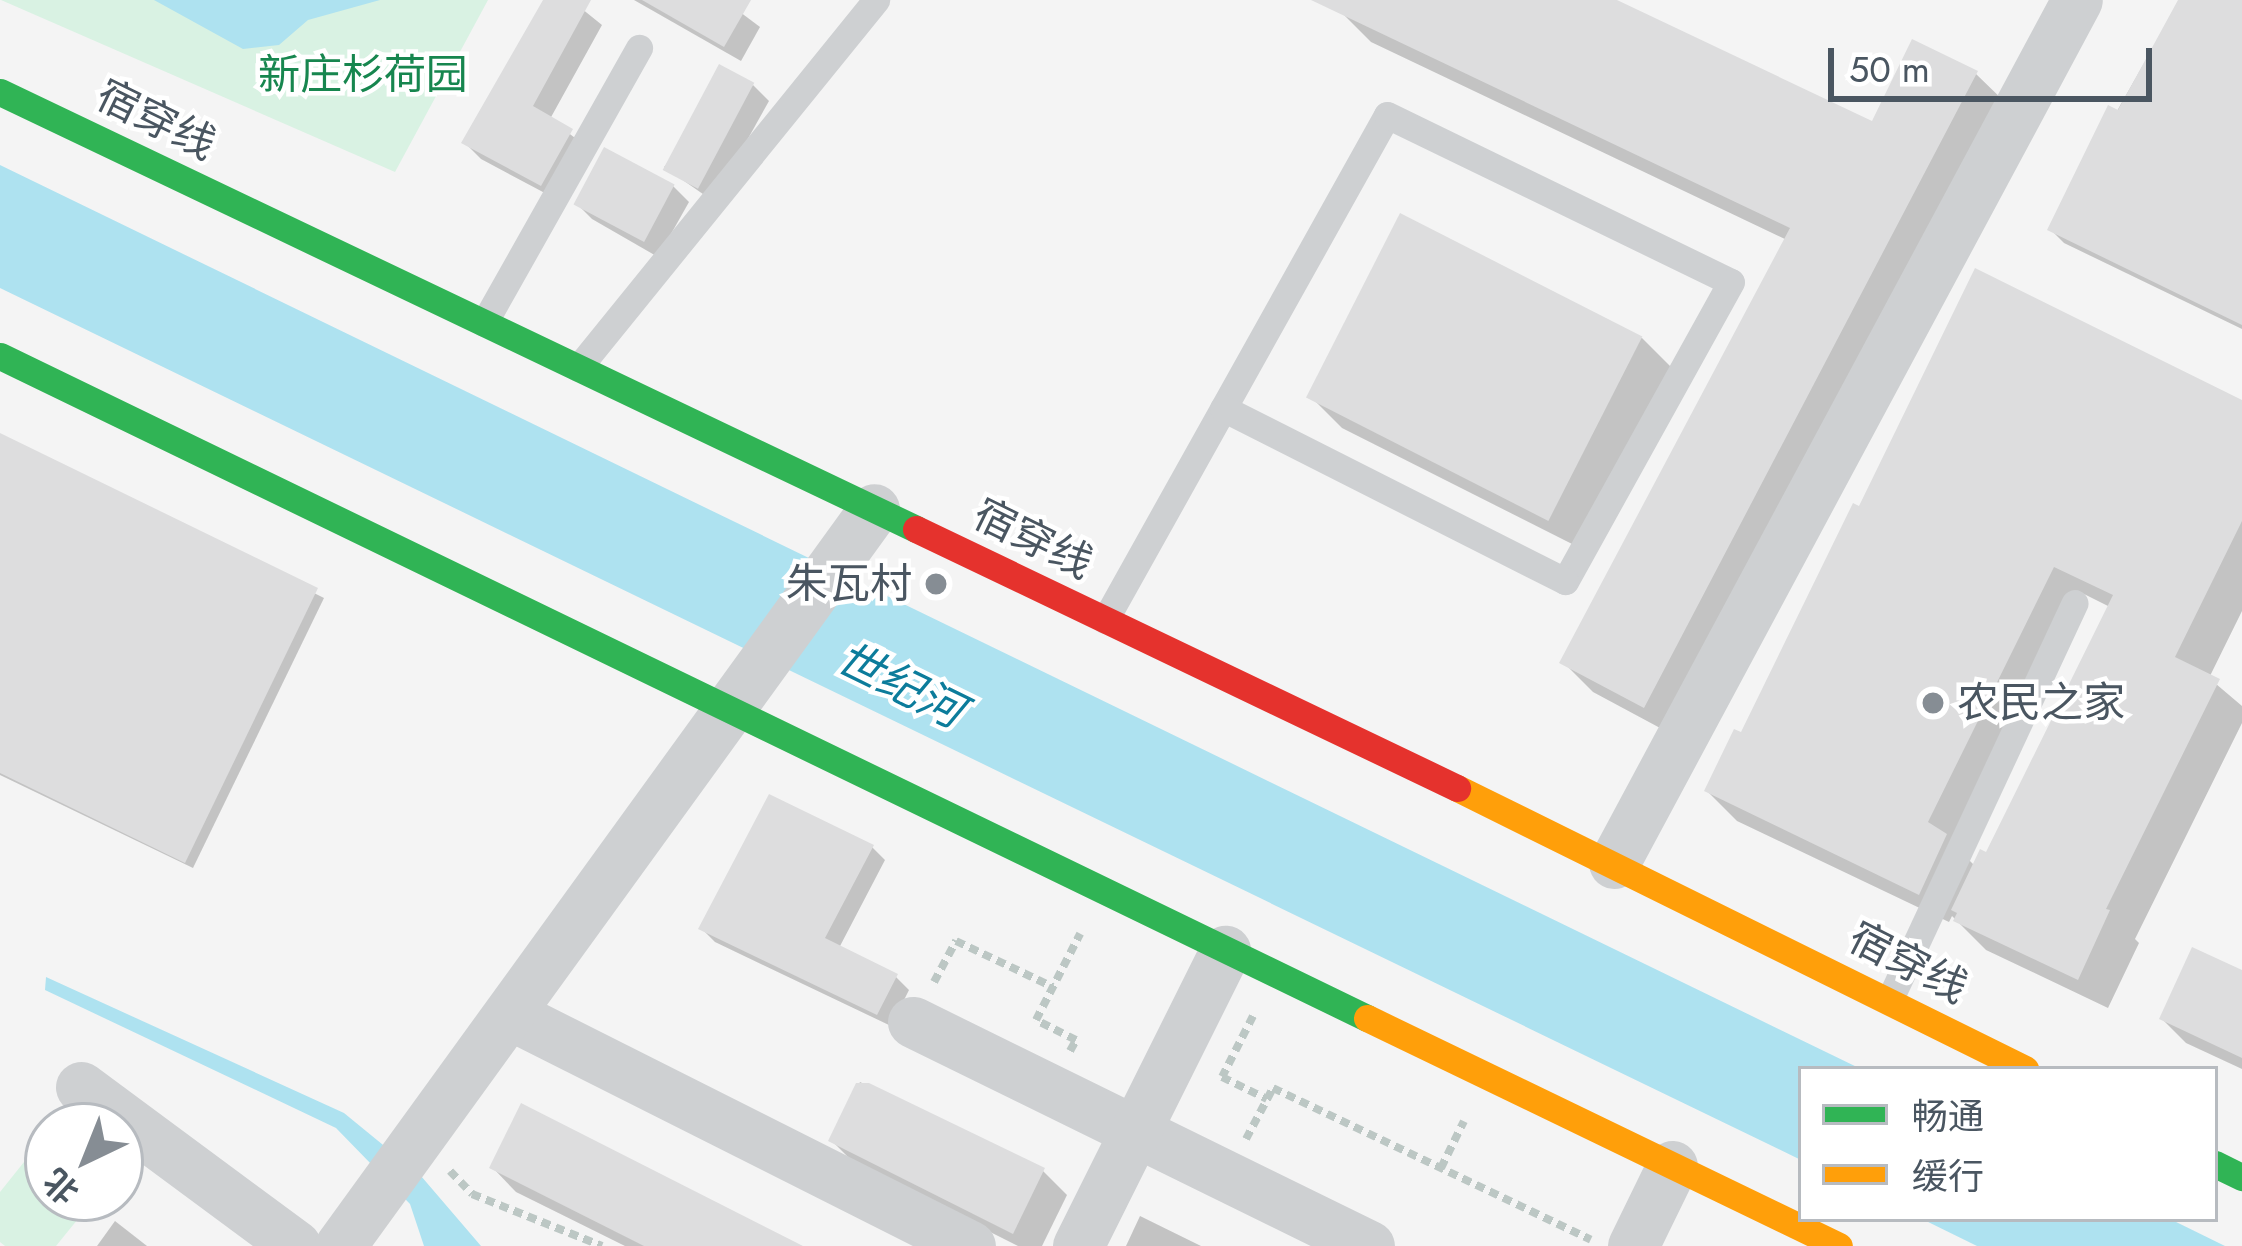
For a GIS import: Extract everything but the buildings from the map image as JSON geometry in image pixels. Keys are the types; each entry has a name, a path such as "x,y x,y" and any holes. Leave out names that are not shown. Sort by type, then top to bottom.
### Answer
{"main road":[{"name":"宿穿线","path":"0,92 578,368 861,529 1105,620 1615,863 2019,1066"},
{"path":"0,356 732,704 1102,892 1672,1166 1813,1240"}],"street":[{"path":"1615,863 2077,0"},
{"path":"340,1246 861,529"},
{"path":"1078,1246 1225,951"},
{"path":"508,1014 970,1246"},
{"path":"913,1022 1369,1246"},
{"path":"81,1087 296,1246"},
{"path":"1634,1246 1672,1166"}],"lane":[{"path":"578,368 876,0"},
{"path":"484,323 638,48"},
{"path":"1105,620 1223,408 1388,115 1731,282 1565,581 1223,408"},
{"path":"1889,1001 2074,603"}],"path":[{"path":"1050,1089 1076,1040 1036,1020 1102,892"},
{"path":"913,1022 956,941 1053,988"},
{"path":"1267,1100 1222,1077 1274,974"},
{"path":"1226,1176 1273,1088 1604,1246"},
{"path":"418,1138 472,1194 602,1246"}],"green space":[{"name":"新庄杉荷园","path":"1,0 488,0 395,172"},
{"path":"24,1162 24,1222 76,1222 56,1246 5,1246 0,1242 0,1192"}],"water":[{"path":"154,0 380,0 308,20 279,45 243,49"},
{"name":"世纪河","path":"0,165 1855,1066 1798,1066 1798,1159 0,288"},
{"path":"46,977 344,1113 421,1176 481,1246 424,1246 410,1204 336,1128 45,990"},
{"path":"1928,1222 2176,1222 2225,1246 1977,1246"}],"traffic: fast":[{"path":"0,92 916,529"},
{"path":"0,356 1367,1018"},
{"path":"2218,1165 2242,1177"}],"traffic: slow":[{"path":"1457,788 2019,1066"},
{"path":"1367,1018 1839,1246"}],"traffic: jam":[{"path":"916,529 1457,788"}],"place":[{"name":"朱瓦村","path":"936,584"},
{"name":"农民之家","path":"1933,703"}]}
